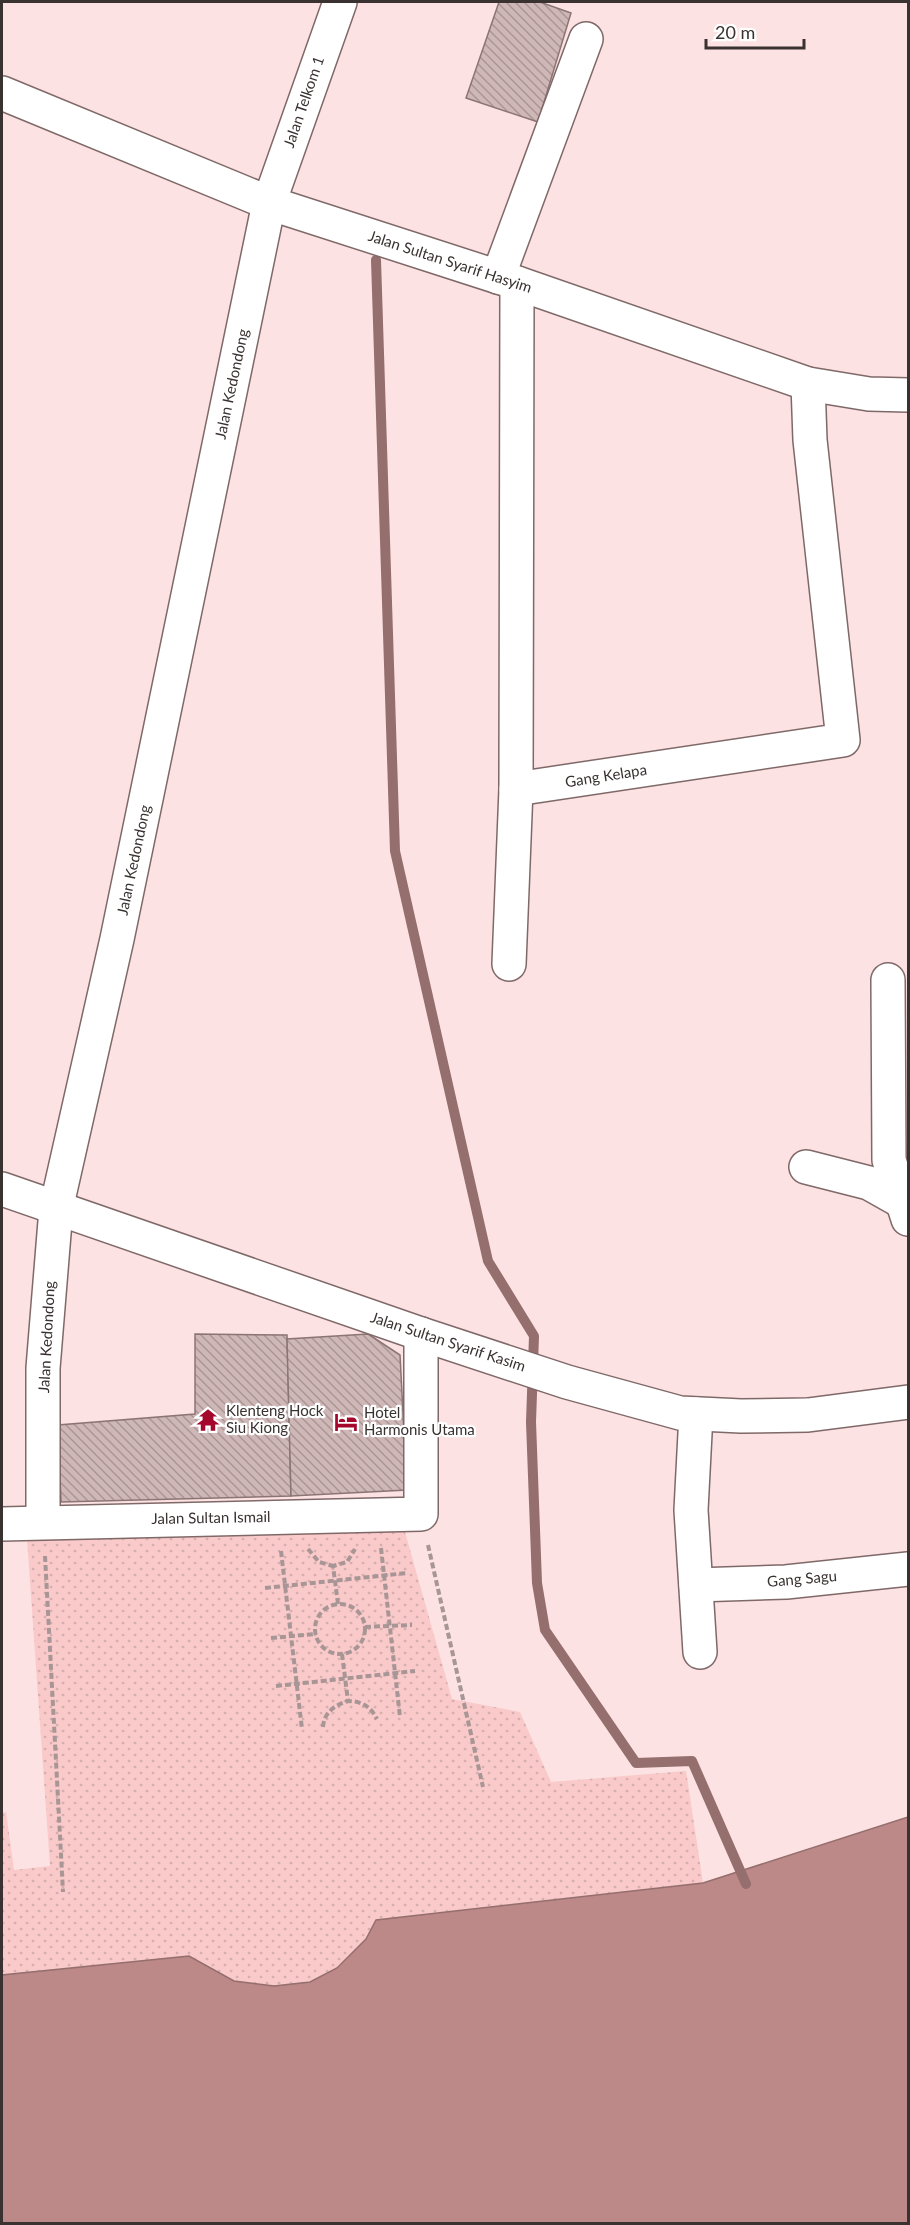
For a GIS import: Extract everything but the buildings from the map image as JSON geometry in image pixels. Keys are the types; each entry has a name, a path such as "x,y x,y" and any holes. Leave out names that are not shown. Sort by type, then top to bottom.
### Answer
{"street":[{"name":"Jalan Telkom 1","path":"269,203 340,2"},
{"path":"509,964 516,789 507,280 586,39"},
{"name":"Jalan Sultan Syarif Hasyim","path":"2,93 269,203 507,280 808,384 869,394 909,395"},
{"name":"Jalan Kedondong","path":"43,1522 43,1368 56,1209 117,939 269,203"},
{"name":"Gang Kelapa","path":"516,789 843,740 810,440 808,384"},
{"path":"888,980 889,1160 905,1210"},
{"path":"806,1167 869,1183 905,1210"},
{"name":"Jalan Sultan Syarif Kasim","path":"2,1189 421,1334 512,1362 567,1382 680,1413 808,1415 909,1402"},
{"path":"421,1334 421,1514"},
{"path":"696,1414 691,1510 700,1652"},
{"name":"Jalan Sultan Ismail","path":"2,1524 421,1514"},
{"name":"Gang Sagu","path":"696,1585 786,1582 909,1569"}],"path":[{"path":"421,1514 483,1787"},
{"path":"378,1515 400,1717"},
{"path":"278,1517 302,1729"},
{"path":"43,1522 63,1892"},
{"path":"265,1588 407,1573"},
{"path":"335,1581 338,1604"},
{"path":"338,1604 345,1604 359,1612 365,1627 362,1641 357,1647 342,1654 326,1650 315,1634 322,1612 338,1604"},
{"path":"365,1627 412,1625"},
{"path":"271,1638 315,1634"},
{"path":"342,1654 348,1701"},
{"path":"276,1686 415,1671"},
{"path":"323,1727 324,1719 336,1705 348,1701 357,1701 368,1706 377,1719"}],"shaded area":[{"path":"403,1525 452,1699 520,1712 551,1782 686,1771 703,1883 376,1920 366,1939 337,1968 310,1981 274,1986 234,1981 189,1956 2,1975 2,1813 6,1812 14,1870 50,1866 27,1539"},
{"path":"908,1817 908,2223 2,2223 2,1975 189,1956 234,1981 274,1986 310,1982 337,1968 366,1939 376,1920 703,1883"}],"waterway":[{"path":"376,260 395,851 488,1261 534,1336 531,1422 537,1583 545,1630 636,1763 692,1761 746,1884"}],"place":[{"name":"Klenteng Hock Siu Kiong","path":"208,1420"},
{"name":"Hotel Harmonis Utama","path":"346,1422"}]}
